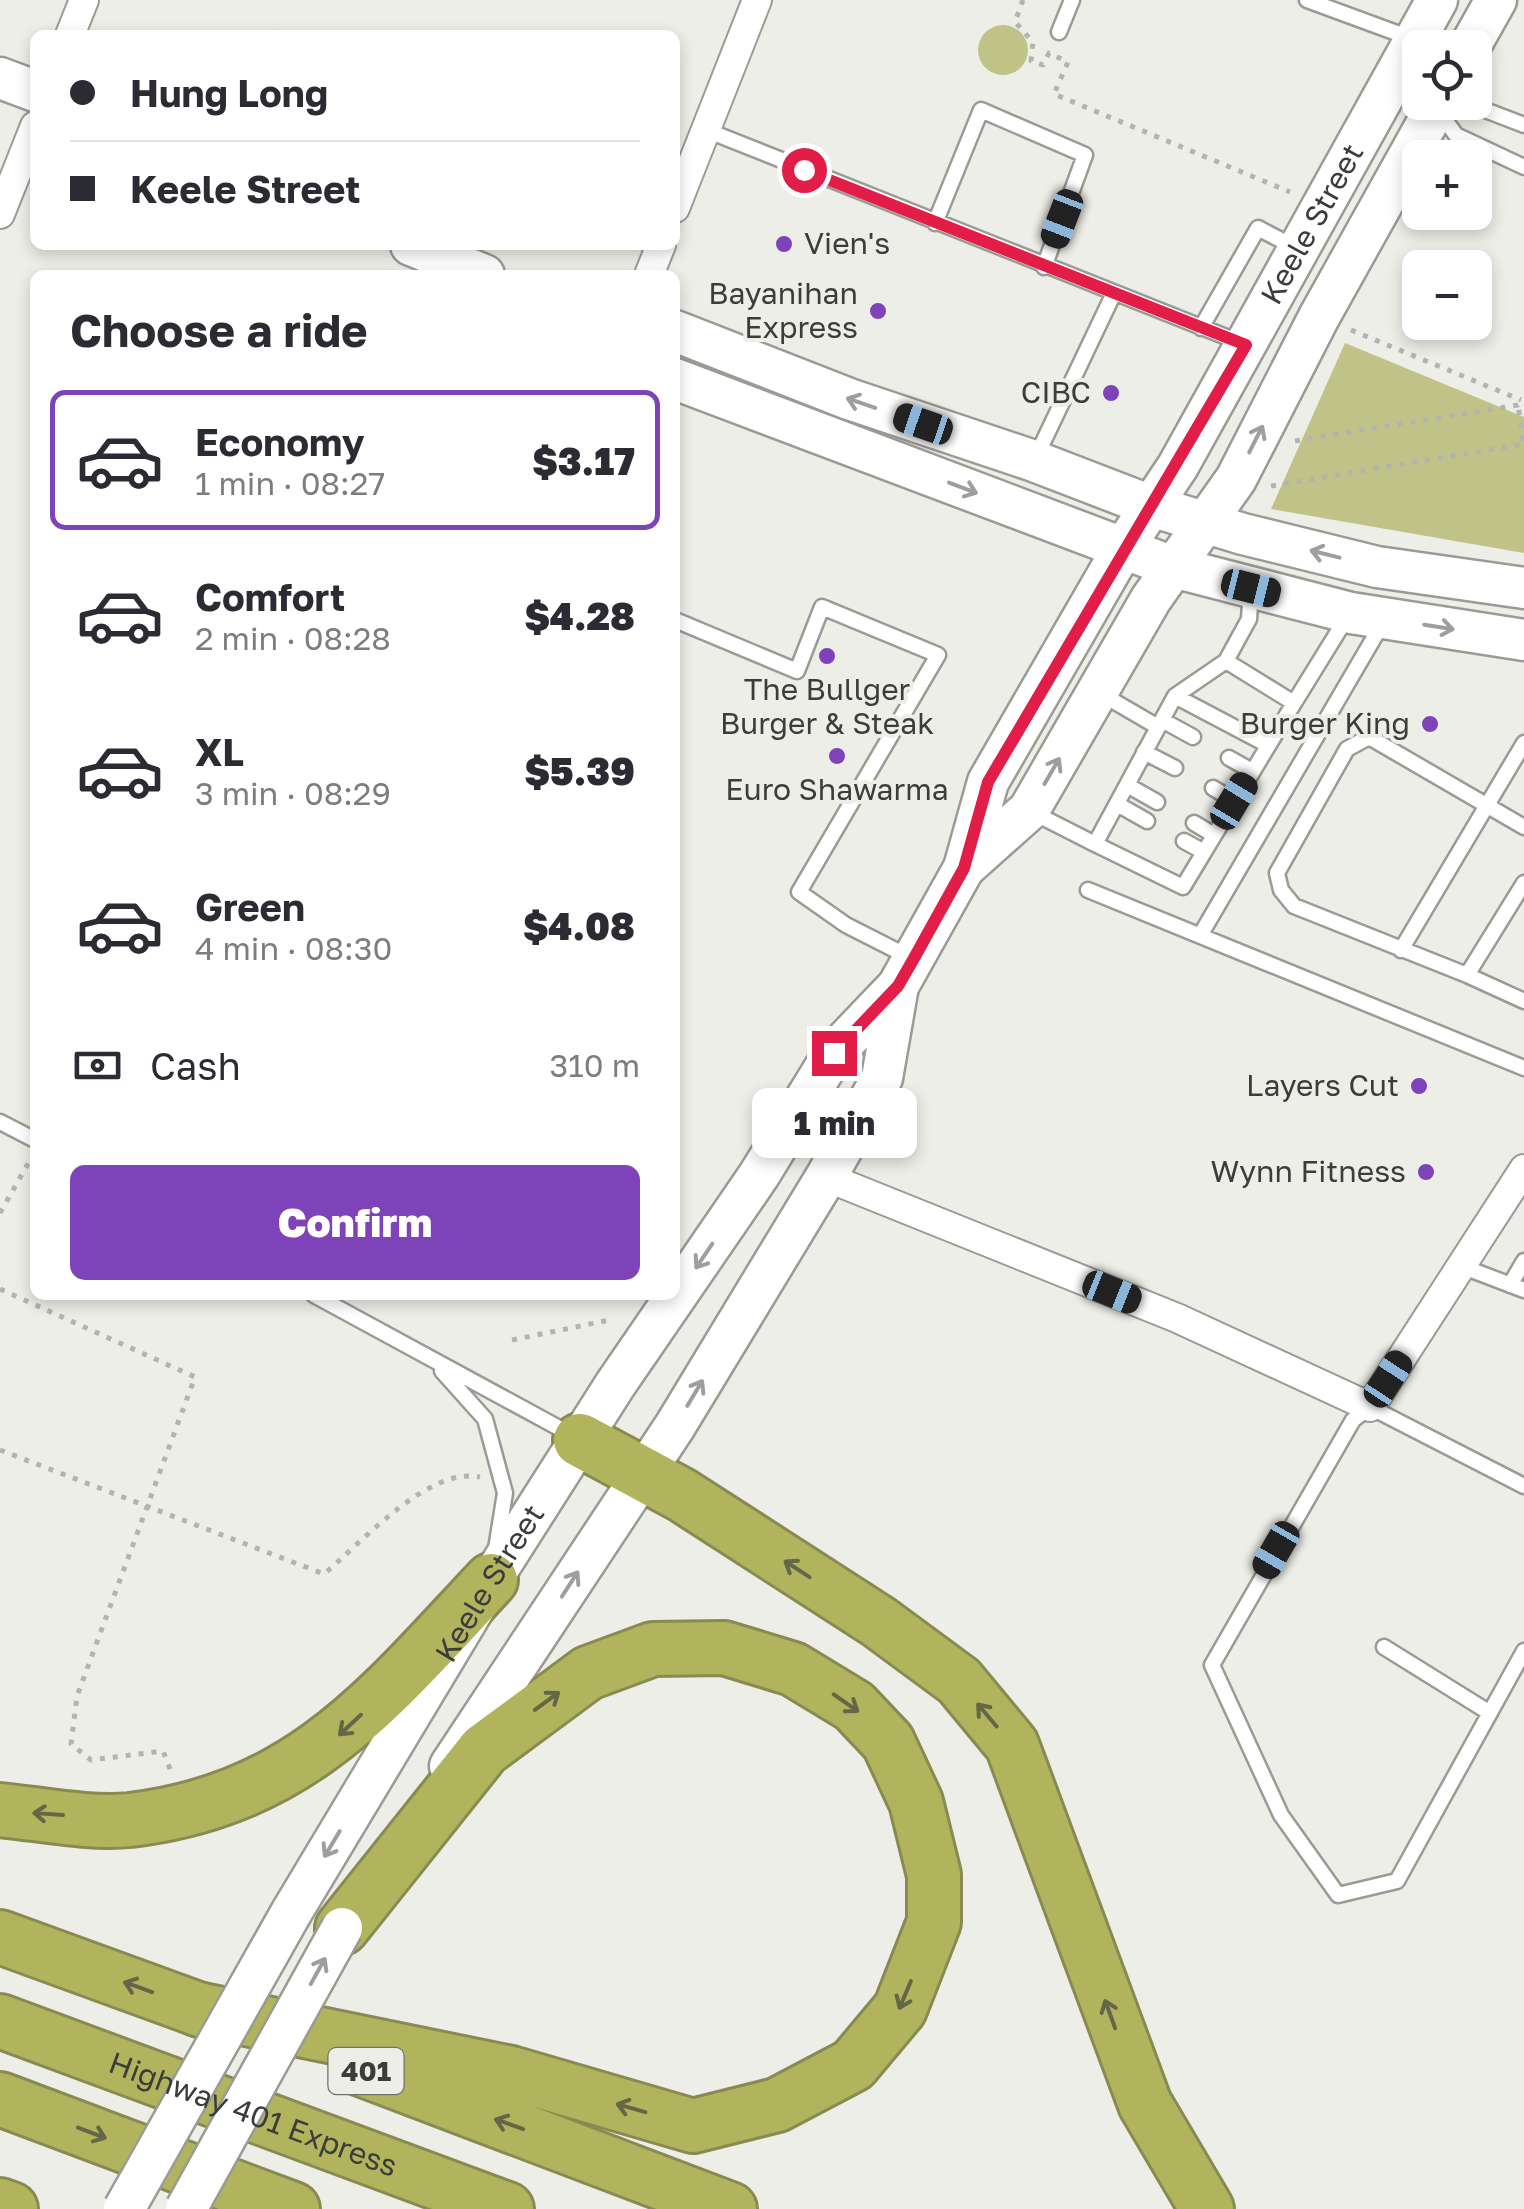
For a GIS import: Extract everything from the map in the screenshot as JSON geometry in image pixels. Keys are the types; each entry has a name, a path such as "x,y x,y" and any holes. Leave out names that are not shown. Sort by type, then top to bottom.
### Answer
{"highway":[{"path":"580,1440 682,1495 879,1622 959,1681 1012,1745 1145,2104 1207,2209"},
{"path":"0,1810 127,1820 220,1801 283,1774 340,1735 491,1580"},
{"path":"198,2009 512,2073 693,2126 777,2105 852,2065 900,2009 934,1922 934,1876 916,1802 888,1742 854,1706 793,1670 724,1648 653,1650 588,1673 484,1750 342,1928"},
{"name":"401","path":"0,1938 730,2209"},
{"name":"Highway 401 Express","path":"0,2021 507,2209"},
{"path":"0,2099 293,2209"},
{"path":"0,2205 12,2209"}],"main road":[{"name":"Keele Street","path":"1419,30 1437,0"},
{"path":"1479,30 1496,0"},
{"name":"Keele Street","path":"680,1293 759,1176 834,1053 906,973 964,868 988,782 1246,345 1402,62"},
{"path":"0,78 30,89"},
{"path":"1368,128 1402,112"},
{"name":"Keele Street","path":"964,868 1029,810 1174,568 1236,478 1421,120"},
{"path":"423,250 472,270"},
{"path":"680,333 849,399 1034,460 1150,506 1206,523 1377,568 1524,588"},
{"path":"680,381 1174,568 1368,615 1524,640"},
{"name":"Keele Street","path":"186,2209 342,1928 642,1475 826,1177 882,1078 906,973"},
{"name":"Keele Street","path":"124,2209 291,1913 491,1580 675,1300"}],"street":[{"path":"72,30 84,0"},
{"path":"680,195 756,0"},
{"path":"0,214 30,139"},
{"path":"826,1177 1177,1318 1370,1406 1524,1169"}],"lane":[{"path":"1059,32 1072,0"},
{"path":"1307,0 1402,35"},
{"path":"935,222 981,110 1085,155 1044,267"},
{"path":"1492,113 1524,125"},
{"path":"1446,120 1456,135 1524,167"},
{"path":"706,130 1246,345"},
{"path":"1201,328 1258,228 1298,250"},
{"path":"1034,460 1113,295"},
{"path":"1096,844 1175,696 1226,661 1249,619 1251,588"},
{"path":"680,622 797,671 822,607 938,655 799,892 906,973"},
{"path":"1029,810 1183,887 1294,702 1368,615"},
{"path":"1202,934 1368,615"},
{"path":"1226,661 1294,702"},
{"path":"1098,692 1192,737"},
{"path":"1175,696 1268,745"},
{"path":"1524,827 1368,737 1354,742 1337,766 1277,873 1281,890 1294,906 1524,1001"},
{"path":"1401,950 1524,743"},
{"path":"1144,752 1176,768"},
{"path":"1229,758 1252,771"},
{"path":"1127,785 1157,802"},
{"path":"1212,788 1234,801"},
{"path":"1117,804 1147,822"},
{"path":"1194,824 1214,835"},
{"path":"1184,841 1204,852"},
{"path":"1468,975 1524,883"},
{"path":"1088,890 1524,1068"},
{"path":"0,1122 30,1137"},
{"path":"1461,1266 1517,1287 1524,1261"},
{"path":"323,1300 580,1440"},
{"path":"438,1366 486,1419 503,1478 491,1580"},
{"path":"1524,1486 1370,1406 1353,1420 1212,1665 1281,1815 1338,1896 1397,1881 1524,1651"},
{"path":"1384,1647 1490,1712"}],"path":[{"path":"1023,0 1015,22 1033,42 1031,60 1043,65 1049,53 1068,62 1054,94 1290,192"},
{"path":"1348,329 1521,402"},
{"path":"1287,442 1521,402"},
{"path":"1268,486 1524,444 1521,402"},
{"path":"0,1213 30,1157"},
{"path":"0,1289 196,1377 76,1696 71,1744 91,1760 164,1750 175,1782"},
{"path":"512,1340 610,1320"},
{"path":"0,1450 324,1574 430,1484 465,1474 483,1478"}],"green space":[{"path":"1003,25 1021,32 1028,50 1021,68 1003,75 985,68 978,50 985,32"},
{"path":"1345,343 1524,417 1524,553 1271,509"}],"place":[{"name":"Vien's","path":"784,244"},
{"name":"Bayanihan Express","path":"878,311"},
{"name":"CIBC","path":"1111,393"},
{"name":"The Bullger Burger & Steak","path":"827,656"},
{"name":"Burger King","path":"1430,724"},
{"name":"Euro Shawarma","path":"837,756"},
{"name":"Layers Cut","path":"1419,1086"},
{"name":"Wynn Fitness","path":"1426,1172"}],"route":[{"path":"804,170 1246,345 988,782 964,868 898,986 834,1053"}]}
